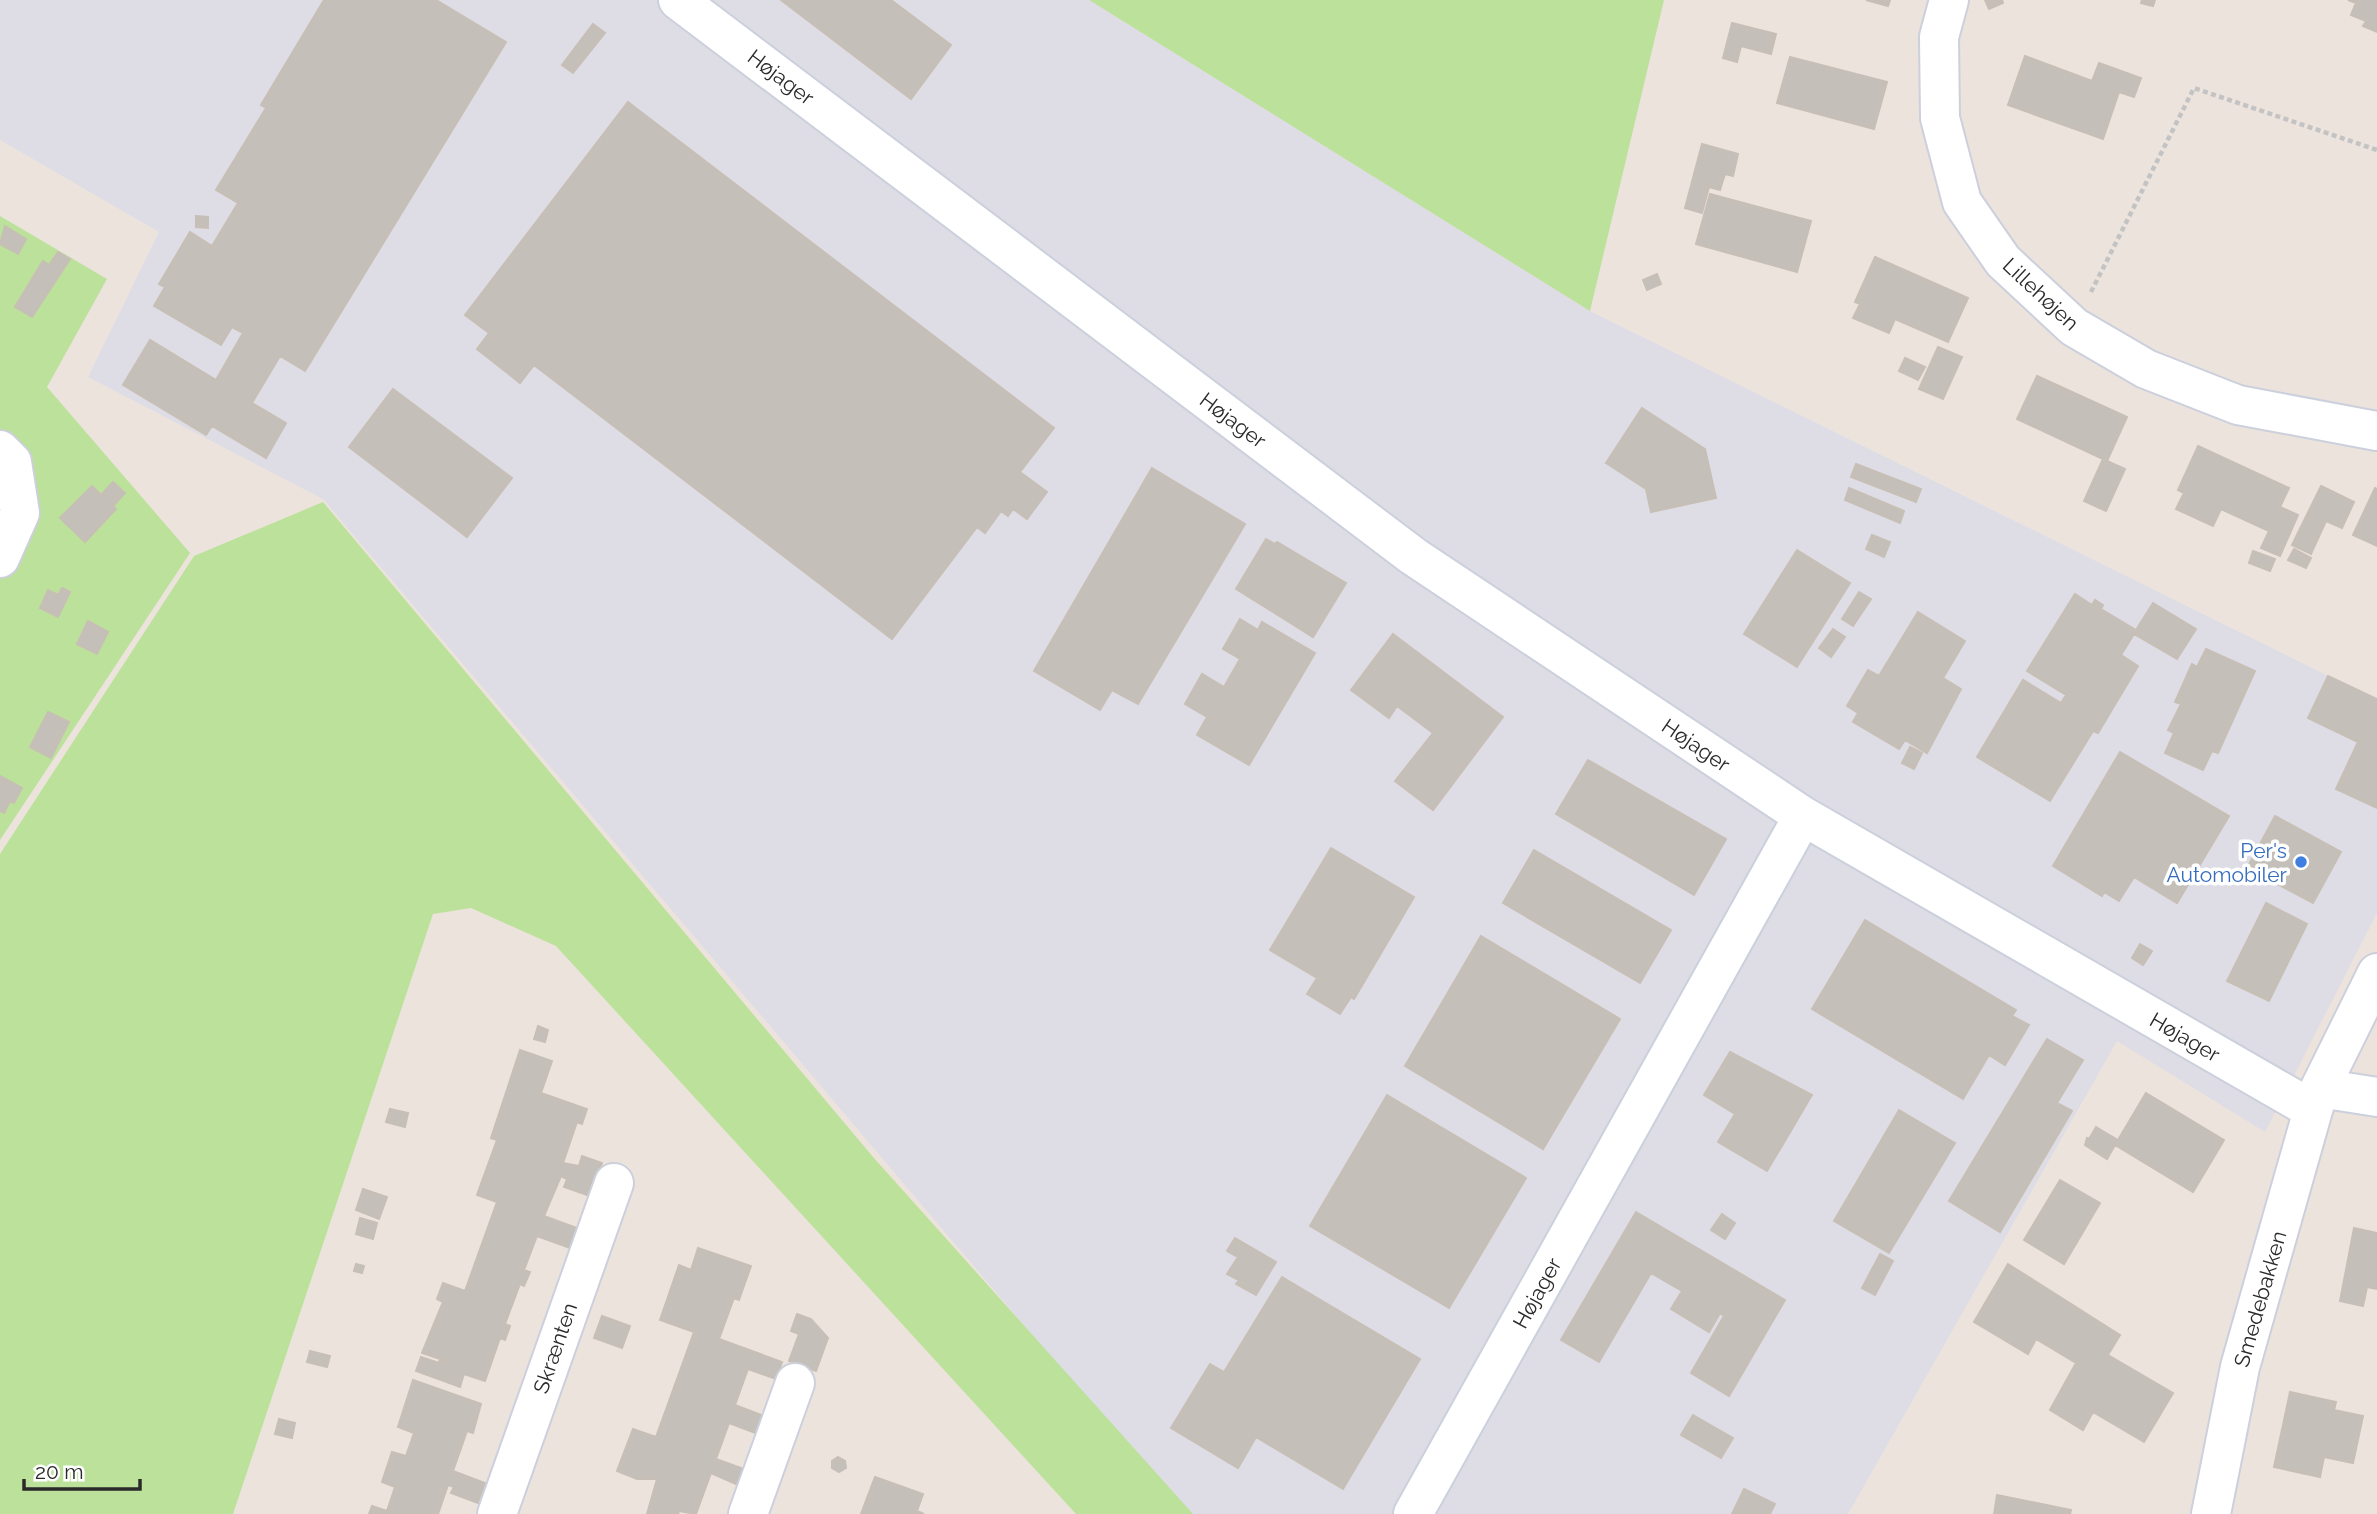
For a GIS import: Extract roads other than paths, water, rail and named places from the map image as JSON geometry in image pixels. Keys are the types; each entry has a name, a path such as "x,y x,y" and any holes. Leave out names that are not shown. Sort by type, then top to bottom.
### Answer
{"street":[{"name":"Højager","path":"678,0 1413,556 1803,816 2316,1099"},
{"name":"Lillehøjen","path":"1949,0 1939,37 1940,118 1962,202 2003,261 2074,327 2146,369 2238,405 2377,431"},
{"path":"0,450 12,462 20,513 0,558"},
{"name":"Højager","path":"1413,1514 1803,816"},
{"name":"Smedebakken","path":"2211,1514 2240,1367 2316,1099 2377,973"},
{"path":"2316,1099 2377,1097"},
{"name":"Skrænten","path":"497,1514 614,1183"},
{"path":"748,1514 795,1383"}],"place":[{"name":"Per's Automobiler","path":"2301,862"}]}
